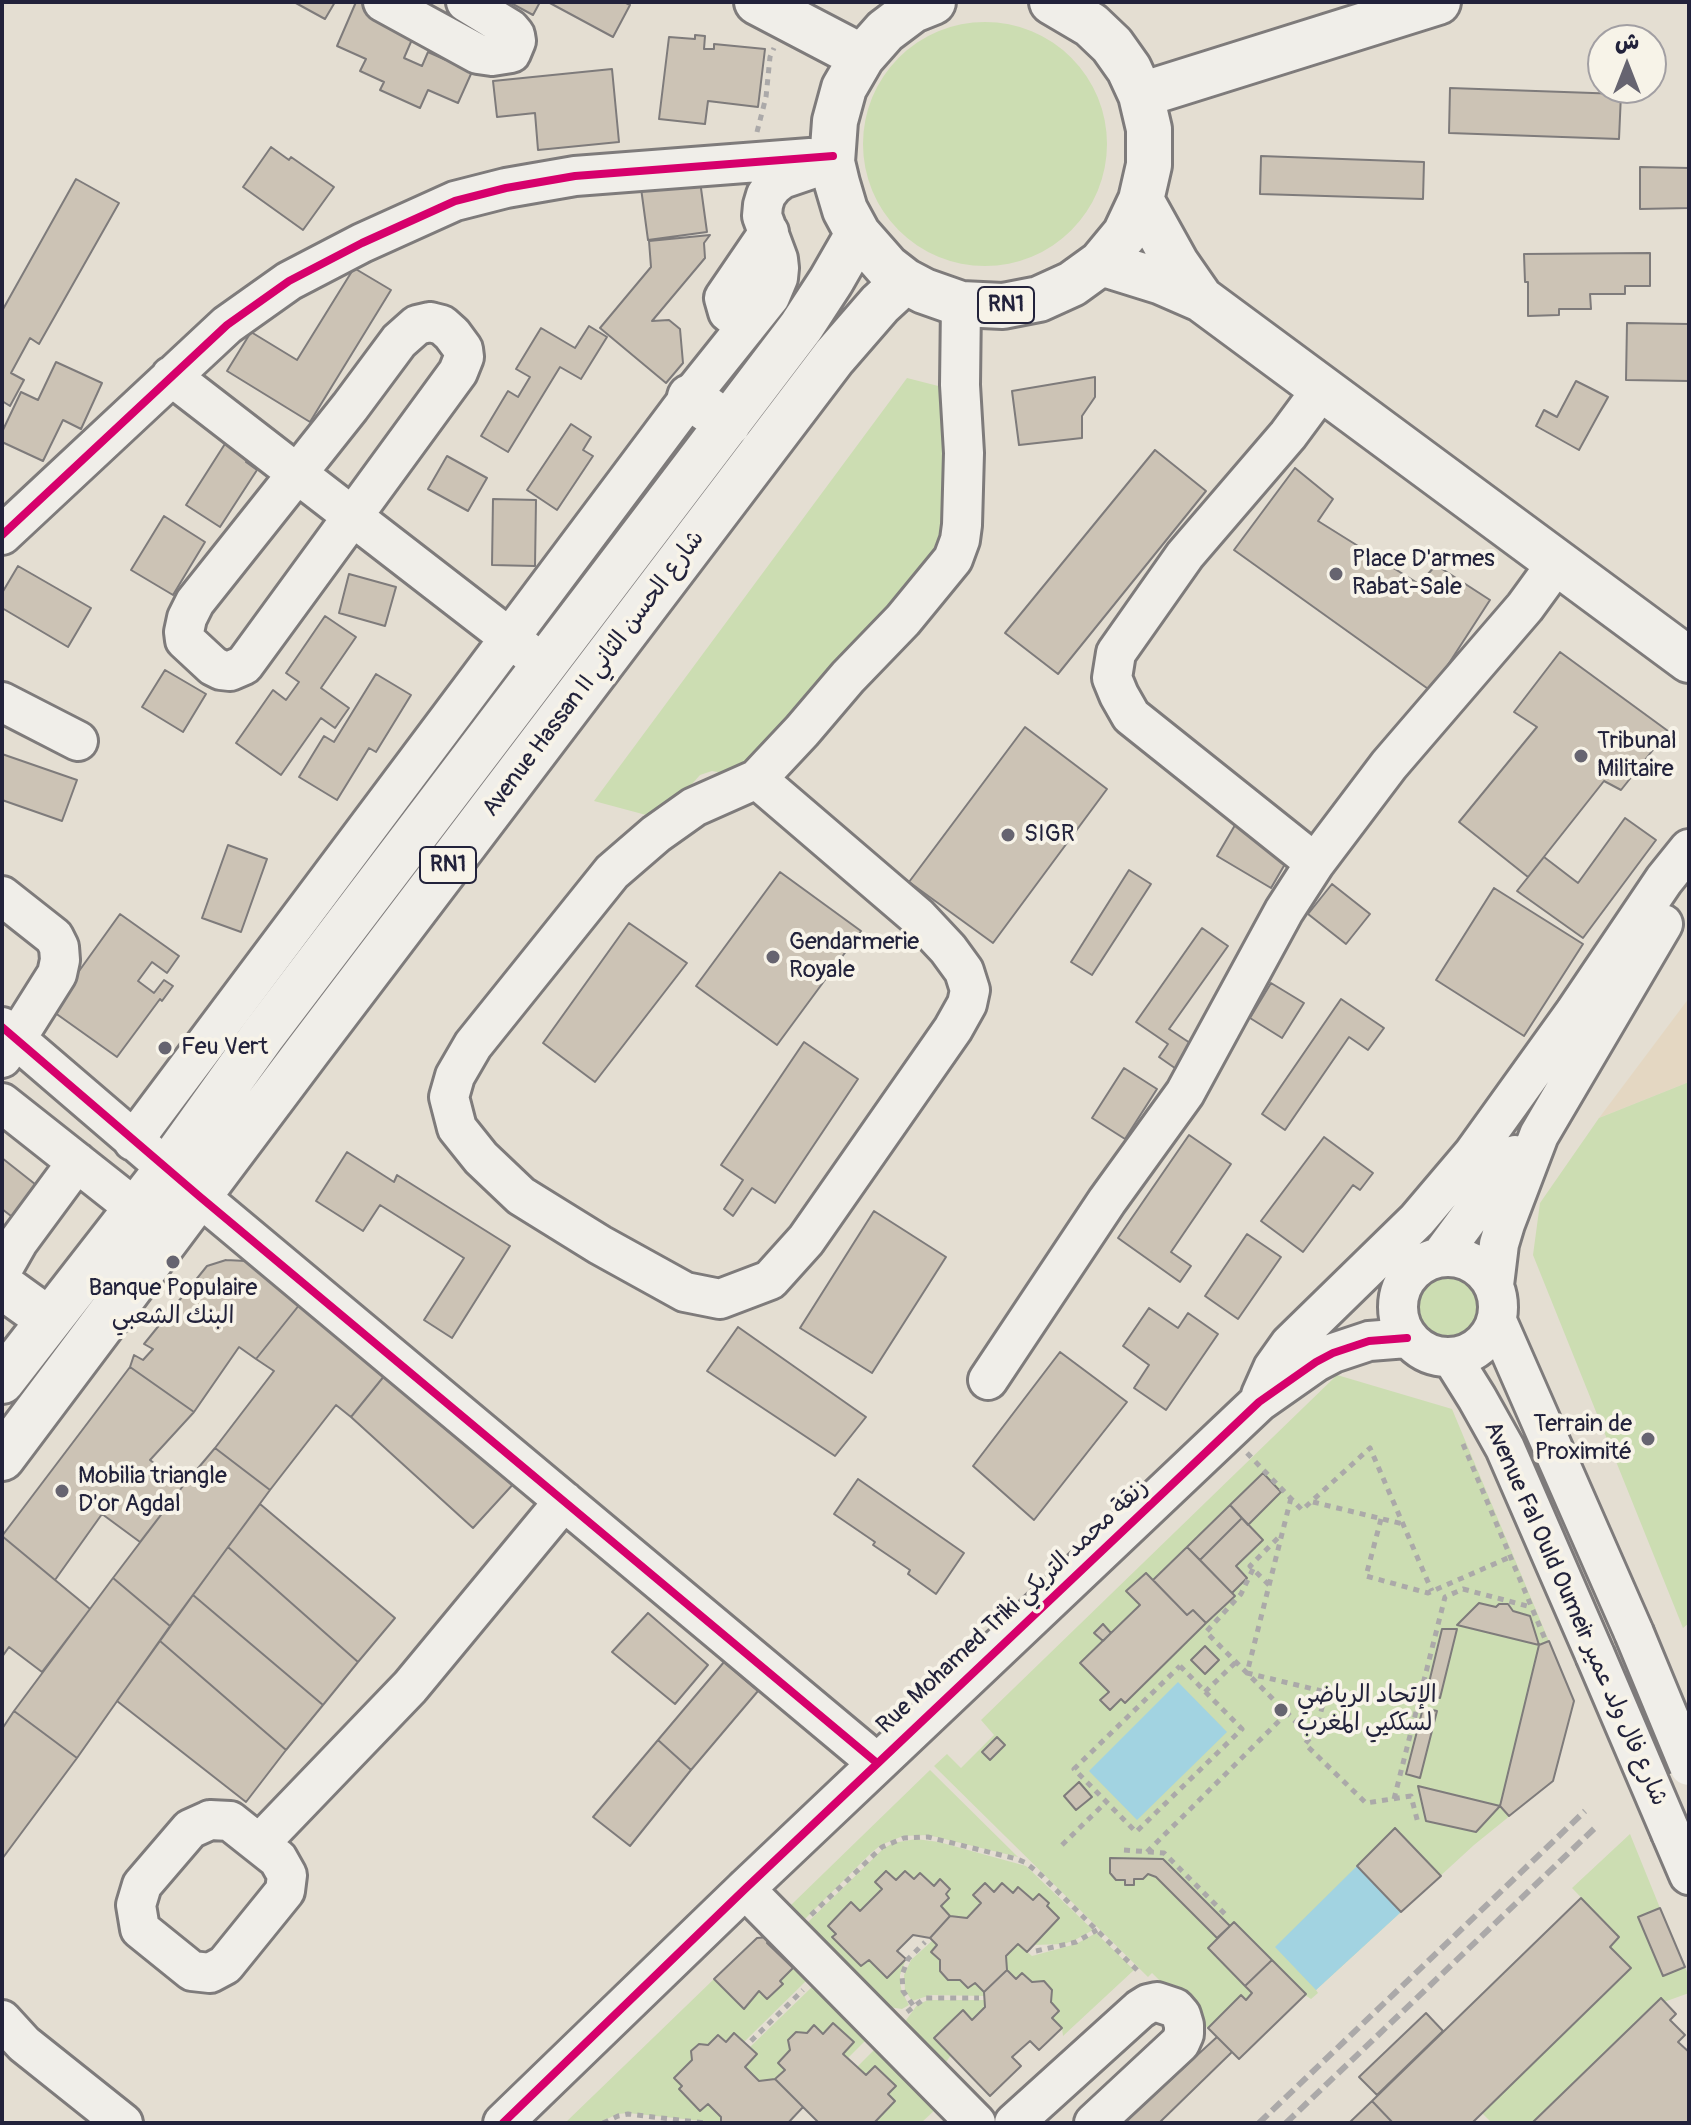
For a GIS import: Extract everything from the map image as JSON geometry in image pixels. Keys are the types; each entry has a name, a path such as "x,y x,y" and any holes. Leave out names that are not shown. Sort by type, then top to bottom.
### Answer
{"main road":[{"name":"RN1","path":"933,2 913,10 885,31 862,57 844,88 835,121 833,159 845,210 858,234 879,259 905,281 924,291 961,304 1003,306 1039,299 1072,284 1101,263 1125,234 1141,200 1149,165 1149,129 1141,95 1129,69 1112,45 1099,14 1052,2"},
{"path":"1141,95 1438,2"},
{"path":"773,10 862,57"},
{"path":"1141,200 1176,263 1201,299"},
{"name":"Avenue Hassan II شارع الحسن الثاني","path":"2,1458 183,1182 273,1023 527,651 728,424 801,327 858,234"},
{"path":"1101,263 1162,282 1201,299 1689,660"},
{"name":"Avenue Hassan II شارع الحسن الثاني","path":"2,1381 136,1209 183,1182 834,357 880,304 905,281"},
{"path":"690,397 728,424"},
{"path":"2,1286 49,1320"}],"street":[{"path":"383,2 478,54 492,56 511,53 516,41 510,29 466,2"},
{"path":"2,535 227,325 289,281 362,243 455,201 506,188 575,176 833,159"},
{"path":"133,1141 527,651 690,397 770,297 778,278 778,259 762,216 766,195 782,179 833,159"},
{"path":"757,779 918,917 964,971 970,990 967,1004 953,1029 806,1240 770,1280 720,1299 685,1292 521,1196 481,1158 457,1128 449,1097 455,1076 473,1045 612,872 656,834 694,807 757,779 903,620 953,559 962,525 961,304"},
{"path":"430,322 442,325 452,334 463,349 461,366 244,665 230,671 221,670 185,640 187,618 195,602 299,473 399,341 417,325 430,322"},
{"path":"171,376 527,651"},
{"path":"1315,863 1131,716 1112,678 1116,653 1185,555 1288,435 1322,389"},
{"path":"988,1380 1107,1201 1185,1093 1284,911 1315,863 1389,765 1525,607 1557,563"},
{"path":"2,702 78,741"},
{"path":"1259,1402 1273,1368 1290,1344 1417,1220 1473,1154 1575,1012 1664,880 1689,849"},
{"path":"1539,1135 1507,1164 1440,1257 1420,1265 1400,1291 1398,1317 1407,1338 1432,1356 1464,1356 1485,1342 1495,1303 1499,1244 1539,1135 1689,881"},
{"path":"2,896 54,937 60,960 57,974 7,1041 183,1182 877,1763"},
{"path":"2,1103 136,1209"},
{"path":"7,1247 77,1162"},
{"name":"Avenue Fal Ould Oumeir شارع فال ولد عمير","path":"1440,1257 1466,1260 1477,1266 1689,1766"},
{"name":"Rue Mohamed Triki زنقة محمد التريكي","path":"1259,1402 1274,1381 1311,1344 1353,1314 1400,1291"},
{"name":"Rue Mohamed Triki زنقة محمد التريكي","path":"503,2123 1259,1402 1333,1353 1369,1341 1407,1338"},
{"name":"Avenue Fal Ould Oumeir شارع فال ولد عمير","path":"1452,1358 1505,1448 1689,1875"},
{"path":"260,1843 410,1687 564,1501"},
{"path":"745,1889 976,2123"},
{"path":"1014,2123 1140,2009 1157,2002 1175,2008 1184,2025 1180,2043 1094,2123"},
{"path":"2,2020 24,2044 123,2123"}],"path":[{"path":"754,162 766,97 773,10"},
{"path":"1463,1443 1545,1639"},
{"path":"1247,1453 1302,1510 1370,1448 1432,1591"},
{"path":"1247,1673 1291,1498"},
{"path":"1312,1502 1403,1524"},
{"path":"1381,1519 1366,1576 1428,1593 1510,1557"},
{"path":"1270,1586 1250,1566 1283,1533"},
{"path":"1253,1569 1241,1594 1206,1632 1311,1737"},
{"path":"1394,1799 1445,1597 1463,1589 1531,1607"},
{"path":"1205,1692 1236,1662"},
{"path":"1180,1666 1242,1729 1136,1832 1106,1802 1074,1769 1180,1666"},
{"path":"1247,1673 1326,1692 1316,1731 1305,1744 1366,1803 1411,1796 1418,1823"},
{"path":"1147,1852 1287,1713"},
{"path":"1062,1845 1106,1802"},
{"path":"779,1924 792,1912 803,1923 892,1841 928,1837 1026,1863 1155,1988 1166,2004"},
{"path":"1124,1850 1164,1853 1229,1918"},
{"path":"1036,1951 1076,1942 1097,1930"},
{"path":"913,2005 903,1991 902,1975 908,1959 925,1942"},
{"path":"751,2041 824,1969"},
{"path":"886,2033 913,2005 925,1998 979,1998"},
{"path":"603,2123 628,2114 705,2123"}],"shaded area":[{"path":"1689,998 1689,1082 1599,1118"}],"green space":[{"path":"985,22 1009,24 1032,31 1053,42 1071,58 1087,76 1098,97 1105,120 1105,168 1098,191 1087,212 1071,230 1053,246 1032,257 1009,264 985,266 961,264 938,257 917,246 899,230 883,212 872,191 865,168 863,144 865,120 872,97 883,76 899,58 917,42 938,31 961,24"},
{"path":"907,378 946,388 950,541 786,740 734,775 712,771 700,775 661,819 594,801"},
{"name":"Terrain de Proximité","path":"1689,1082 1689,1623 1683,1628 1533,1255 1540,1203 1599,1118"},
{"path":"1449,1278 1461,1280 1470,1287 1477,1296 1477,1320 1470,1329 1461,1336 1449,1338 1437,1336 1428,1329 1421,1320 1419,1308 1421,1296 1428,1287 1437,1280"},
{"name":"الإتحاد الرياضي لسككيي المغرب","path":"1337,1375 1452,1409 1574,1701 1553,1781 1474,1845 1316,1990 1318,1993 1311,1999 1305,1995 1239,2059 1152,1973 1148,1977 934,1766 947,1754 961,1768 994,1735 981,1720"},
{"path":"930,1770 1018,1857 928,1835 903,1836 871,1853 805,1919 791,1905"},
{"path":"1630,1834 1660,1908 1638,1918 1662,1976 1685,1967 1689,1977 1689,1993 1664,2002 1660,1999 1532,2123 1492,2123 1482,2113 1631,1969 1610,1947 1619,1937 1572,1888"},
{"path":"916,1839 939,1842 1026,1866 1093,1930 1064,1944 1034,1945 1049,1903 1039,1894 1033,1900 1019,1887 1013,1893 994,1892 985,1883 973,1895 981,1903 967,1918 950,1916 941,1906 949,1898 946,1894 950,1889 940,1879 934,1886 921,1873 914,1879 905,1871 896,1880 886,1871 875,1882 882,1889 860,1911 851,1903 828,1926 836,1934 833,1938 861,1966 869,1960 887,1978 906,1959 900,1983 909,2005 902,2009 889,2007 808,1922 883,1849 893,1843"},
{"path":"1096,1933 1134,1970 1063,2036 1062,2028 1052,2018 1059,2011 1051,2002 1044,1982 1032,1982 1023,1973 1016,1979 1007,1970 1006,1957 1018,1944 1032,1956 1076,1944"},
{"path":"933,1940 937,1945 931,1952 940,1960 940,1972 948,1980 960,1980 968,1988 975,1983 984,1996 931,1995 912,2001 905,1990 904,1975 911,1960"},
{"path":"793,1968 806,1981 744,2042 734,2033 726,2042 718,2035 708,2045 698,2044 692,2051 692,2060 674,2077 682,2086 679,2089 708,2104 721,2117 721,2123 628,2113 598,2123 565,2123 714,1979 744,2009 759,1991 768,1999"},
{"path":"812,1987 867,2039 848,2058 843,2054 854,2042 833,2023 823,2034 814,2025 807,2033 796,2032 788,2039 790,2050 778,2063 785,2070 775,2079 759,2081 745,2067 757,2054 750,2047"},
{"path":"928,2000 985,2000 985,2007 972,2020 963,2011 951,2055 944,2065 904,2023 917,2005"},
{"path":"876,2048 938,2107 921,2123 874,2123 895,2101 888,2094 896,2086 875,2066 866,2075 857,2067"}],"water":[{"path":"1178,1682 1227,1732 1137,1820 1089,1771"},
{"path":"1357,1866 1401,1912 1316,1990 1275,1947"}],"building":[{"path":"294,2 335,2 325,19"},
{"path":"356,2 364,2 417,28 404,58 422,66 428,52 446,60 449,53 475,65 458,103 428,90 420,108 380,90 384,82 360,71 366,59 337,46"},
{"path":"509,2 540,2 533,15"},
{"path":"548,2 624,2 630,5 613,37"},
{"path":"695,35 705,36 704,49 714,49 714,44 765,49 758,107 708,101 705,124 659,119 669,37 695,39"},
{"path":"612,69 619,142 538,150 535,113 497,117 493,81"},
{"path":"1450,88 1587,93 1587,104 1621,104 1619,139 1449,133"},
{"path":"271,147 334,187 303,230 243,187"},
{"path":"1261,156 1424,162 1423,199 1260,194"},
{"path":"1640,167 1689,168 1689,208 1640,209"},
{"path":"76,179 119,203 39,344 30,338 11,373 24,380 10,406 2,401 2,311"},
{"path":"700,181 707,232 648,240 641,188"},
{"path":"710,235 704,243 705,258 652,321 669,320 680,329 683,363 666,383 600,328 651,267 649,241"},
{"path":"1650,253 1650,286 1625,286 1625,294 1590,294 1591,309 1559,309 1559,315 1528,316 1524,254"},
{"path":"354,268 391,290 310,422 227,371 251,332 297,360"},
{"path":"1627,323 1689,324 1689,381 1626,380"},
{"path":"589,326 607,337 581,379 560,367 508,452 481,436 508,391 518,397 530,377 516,369 541,328 575,348"},
{"path":"56,362 102,383 81,429 63,420 43,461 2,442 2,432 21,392 38,400"},
{"path":"1095,377 1095,397 1082,416 1082,438 1019,445 1012,391"},
{"path":"1576,381 1608,397 1579,450 1536,426 1544,410 1557,417"},
{"path":"571,424 591,437 583,450 593,456 557,510 527,490"},
{"path":"230,436 253,451 246,462 257,470 220,527 186,505"},
{"path":"1155,450 1206,491 1058,674 1005,633"},
{"path":"447,456 487,478 468,511 428,489"},
{"name":"Place D'armes Rabat-Sale","path":"1295,468 1333,499 1318,521 1419,584 1436,565 1490,600 1431,691 1234,550"},
{"path":"493,499 536,500 535,566 492,565"},
{"path":"164,516 205,542 173,595 131,570"},
{"path":"18,566 91,608 68,647 2,608 2,593"},
{"path":"349,574 396,587 385,626 339,613"},
{"path":"325,616 356,637 321,688 349,708 335,728 321,718 281,775 236,743 273,690 286,700 299,682 286,673"},
{"name":"Tribunal Militaire","path":"1560,652 1668,731 1621,790 1604,781 1528,877 1459,822 1537,727 1514,712"},
{"path":"165,670 206,694 183,732 142,707"},
{"path":"376,674 411,695 376,752 369,748 337,800 299,777 324,736 334,742"},
{"name":"SIGR","path":"1025,727 1107,789 993,943 909,882"},
{"path":"2,754 77,780 62,821 2,800"},
{"name":"Tribunal Militaire","path":"1625,818 1656,840 1583,938 1517,891 1544,857 1578,883"},
{"path":"1238,820 1292,852 1271,888 1217,856"},
{"path":"228,845 267,859 241,932 202,918"},
{"path":"1129,870 1151,884 1092,975 1071,962"},
{"path":"780,872 861,931 777,1045 696,986"},
{"path":"1332,884 1370,914 1346,944 1308,914"},
{"path":"1494,888 1583,944 1524,1036 1436,980"},
{"path":"120,914 179,956 167,973 152,962 138,981 154,993 164,980 173,986 117,1057 51,1010"},
{"path":"629,923 687,963 595,1082 543,1043"},
{"path":"1202,928 1228,946 1169,1029 1199,1049 1182,1073 1159,1057 1168,1044 1136,1022"},
{"path":"1271,983 1304,1003 1282,1038 1250,1018"},
{"path":"1341,999 1384,1028 1368,1050 1349,1037 1285,1130 1262,1114"},
{"path":"804,1042 858,1079 775,1203 752,1188 733,1216 724,1209 743,1180 721,1165"},
{"path":"1124,1068 1157,1089 1125,1139 1092,1118"},
{"path":"1189,1135 1231,1164 1171,1252 1191,1266 1180,1282 1118,1238"},
{"path":"1324,1137 1373,1173 1360,1190 1353,1185 1303,1252 1261,1221"},
{"path":"347,1152 394,1182 397,1175 510,1246 452,1338 424,1320 464,1258 380,1205 363,1231 316,1201"},
{"path":"2,1158 45,1192 20,1223 2,1209"},
{"path":"874,1211 946,1257 872,1373 800,1328"},
{"path":"1247,1234 1281,1257 1238,1319 1205,1296"},
{"path":"226,1260 264,1265 304,1299 256,1359 239,1347 194,1412 130,1367 134,1355 143,1360 153,1349 144,1344 207,1266"},
{"path":"304,1299 389,1370 351,1417 336,1405 270,1490 215,1448 274,1371 256,1359"},
{"path":"1149,1308 1178,1328 1188,1313 1218,1334 1166,1410 1134,1388 1149,1365 1123,1346"},
{"path":"738,1327 866,1417 835,1456 707,1371"},
{"path":"1060,1352 1127,1402 1034,1520 973,1466"},
{"path":"130,1367 194,1412 150,1460 183,1486 140,1542 102,1514 55,1580 2,1536"},
{"path":"389,1370 516,1481 473,1528 351,1417"},
{"path":"215,1448 270,1490 170,1626 113,1578"},
{"path":"1263,1473 1281,1492 1248,1525 1230,1505"},
{"path":"858,1479 964,1553 936,1594 908,1574 910,1570 873,1545 875,1542 834,1514"},
{"path":"260,1504 395,1618 358,1662 228,1547"},
{"path":"1230,1505 1242,1518 1200,1560 1187,1547"},
{"path":"1242,1518 1263,1540 1236,1566 1247,1578 1232,1593 1200,1560"},
{"path":"2,1536 90,1609 42,1672 9,1647 2,1657"},
{"path":"228,1547 358,1662 323,1705 193,1595"},
{"path":"1187,1547 1235,1596 1206,1623 1193,1610 1187,1615 1153,1580"},
{"path":"1146,1573 1187,1615 1193,1610 1206,1623 1125,1703 1121,1699 1110,1710 1100,1700 1109,1692 1080,1663 1140,1605 1126,1591"},
{"path":"113,1578 170,1626 77,1758 14,1711"},
{"path":"193,1595 323,1705 286,1750 160,1641"},
{"path":"1479,1603 1496,1607 1508,1604 1513,1611 1530,1616 1539,1645 1457,1625"},
{"path":"648,1613 708,1665 675,1704 612,1652"},
{"path":"1103,1624 1111,1633 1103,1641 1094,1633"},
{"path":"1442,1629 1457,1629 1440,1698 1426,1695"},
{"path":"160,1641 286,1750 246,1802 117,1701"},
{"path":"1549,1641 1574,1701 1553,1781 1509,1816 1500,1806 1539,1645"},
{"path":"1205,1646 1219,1660 1205,1674 1191,1660"},
{"path":"724,1662 758,1691 691,1770 658,1740"},
{"path":"1423,1708 1437,1711 1420,1778 1406,1774"},
{"path":"14,1711 77,1758 2,1859 2,1729"},
{"path":"997,1737 1005,1745 990,1760 982,1752"},
{"path":"658,1740 691,1770 630,1846 593,1817"},
{"path":"1079,1782 1092,1797 1076,1810 1064,1796"},
{"path":"1418,1786 1500,1806 1476,1832 1426,1821"},
{"path":"1395,1828 1441,1876 1401,1912 1357,1866"},
{"path":"1110,1858 1163,1859 1230,1926 1217,1938 1156,1877 1148,1874 1143,1879 1134,1879 1134,1885 1125,1885 1125,1880 1116,1880 1110,1873"},
{"path":"886,1871 896,1880 905,1871 914,1879 920,1873 934,1886 940,1879 950,1889 946,1894 949,1898 941,1906 950,1916 930,1938 913,1935 897,1951 906,1959 887,1978 869,1960 861,1966 832,1937 836,1934 828,1926 851,1902 860,1911 882,1889 875,1882"},
{"path":"985,1883 994,1892 1002,1883 1013,1893 1018,1887 1033,1900 1039,1894 1059,1918 1027,1952 1018,1944 1006,1956 1007,1970 984,1992 975,1983 968,1988 960,1980 948,1980 940,1971 940,1960 931,1952 937,1945 930,1938 950,1916 967,1918 981,1903 973,1895"},
{"path":"1581,1898 1619,1937 1610,1947 1631,1968 1472,2123 1393,2123 1372,2101"},
{"path":"1660,1908 1685,1967 1663,1976 1638,1917"},
{"path":"1234,1922 1272,1960 1245,1986 1208,1948"},
{"path":"768,1937 770,1940 767,1943 793,1968 780,1981 783,1984 767,1999 759,1991 744,2009 714,1979 757,1938"},
{"path":"1272,1960 1306,1994 1239,2059 1208,2028 1241,1995 1246,2000 1252,1993 1245,1986"},
{"path":"1007,1970 1016,1979 1022,1973 1032,1982 1044,1981 1052,1990 1051,2002 1059,2011 1052,2018 1062,2028 1039,2050 1030,2041 1012,2057 1021,2066 990,2096 934,2038 963,2010 972,2020 985,2007 984,1992"},
{"path":"1661,1998 1676,2014 1670,2020 1685,2035 1678,2042 1689,2052 1689,2123 1532,2123"},
{"path":"1426,2013 1443,2031 1377,2095 1359,2077"},
{"path":"833,2023 854,2042 843,2054 866,2075 875,2066 896,2086 888,2094 895,2101 874,2123 819,2123 775,2079 785,2070 778,2063 790,2050 788,2040 796,2032 807,2033 814,2025 823,2034"},
{"path":"734,2033 757,2054 745,2067 759,2081 775,2079 803,2107 788,2123 721,2123 721,2117 708,2104 700,2111 679,2089 682,2086 674,2078 692,2060 691,2051 699,2044 708,2045 718,2035 726,2042"},
{"path":"1217,2037 1232,2052 1159,2123 1123,2123"},
{"path":"1372,2101 1393,2123 1349,2123"}],"railway":[{"path":"1259,2123 1585,1811"},
{"path":"1286,2123 1598,1825"}],"cycle path":[{"path":"2,535 227,325 289,281 362,243 455,201 506,188 575,176 833,156"},
{"path":"2,1027 199,1196 877,1763"},
{"path":"503,2123 1259,1402 1333,1353 1369,1341 1407,1338"}],"place":[{"name":"Place D'armes Rabat-Sale","path":"1336,574"},
{"name":"Tribunal Militaire","path":"1581,756"},
{"name":"SIGR","path":"1008,835"},
{"name":"Gendarmerie Royale","path":"773,957"},
{"name":"Feu Vert","path":"165,1048"},
{"name":"Banque Populaire البنك الشعبي","path":"173,1262"},
{"name":"Terrain de Proximité","path":"1648,1439"},
{"name":"Mobilia triangle D'or Agdal","path":"62,1491"},
{"name":"الإتحاد الرياضي لسككيي المغرب","path":"1281,1710"}]}
